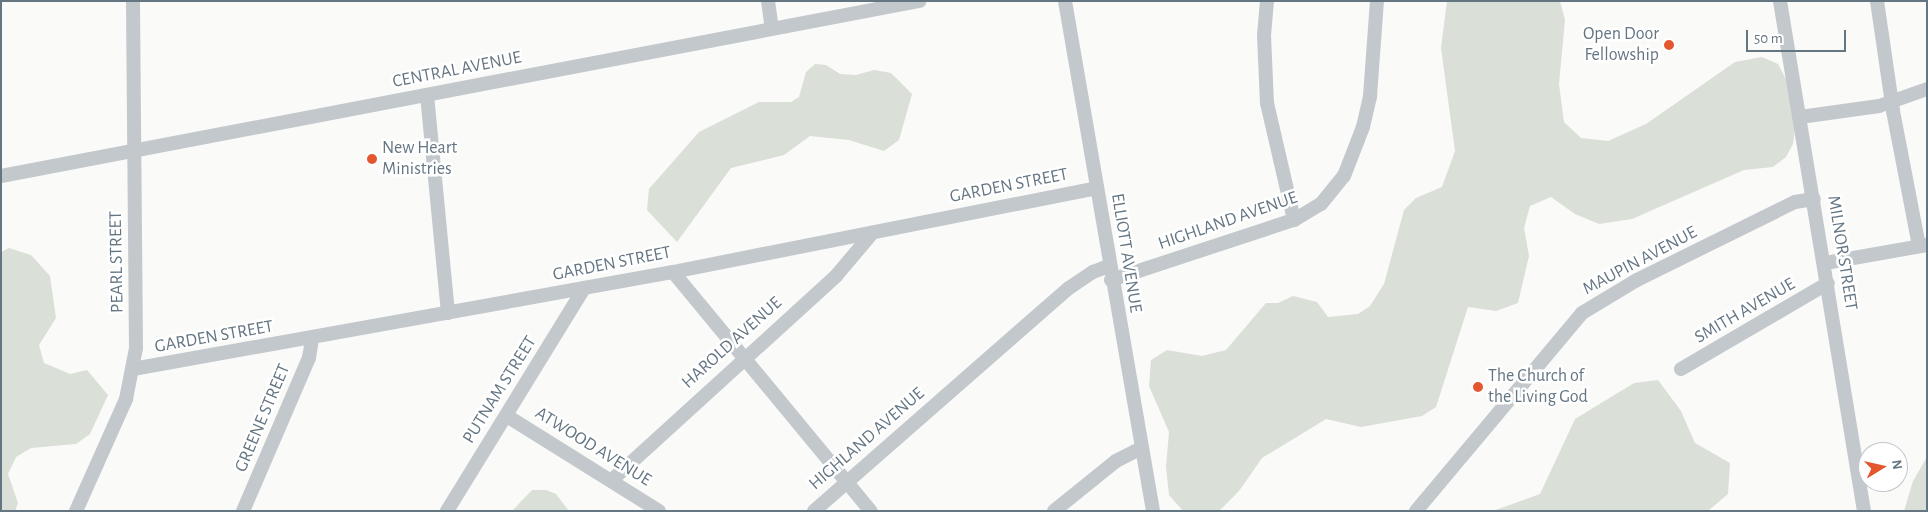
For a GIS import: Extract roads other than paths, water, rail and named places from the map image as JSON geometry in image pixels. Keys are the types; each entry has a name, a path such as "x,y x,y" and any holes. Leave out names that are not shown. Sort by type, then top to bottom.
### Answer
{"street":[{"name":"PEARL STREET","path":"76,511 126,399 134,369 137,312 132,150 133,1"},
{"path":"768,1 772,30"},
{"name":"CENTRAL AVENUE","path":"1,176 920,1"},
{"name":"ELLIOTT AVENUE","path":"1064,1 1140,448 1153,511"},
{"path":"1267,1 1264,35 1267,103 1294,220"},
{"name":"HIGHLAND AVENUE","path":"814,511 1070,288 1093,272 1110,273 1294,220 1309,213 1333,192 1354,154 1370,96 1377,1"},
{"name":"MILNOR STREET","path":"1780,1 1825,263 1864,511"},
{"path":"1825,263 1923,246 1892,101 1877,1"},
{"path":"1800,117 1892,101 1927,89"},
{"path":"427,95 448,313"},
{"name":"GARDEN STREET","path":"134,369 312,339 673,272 1096,188"},
{"name":"MAUPIN AVENUE","path":"1416,511 1582,313 1636,280 1795,202 1814,199"},
{"name":"HAROLD AVENUE","path":"613,479 743,358 836,276 873,232"},
{"path":"673,272 872,511"},
{"name":"SMITH AVENUE","path":"1681,369 1828,284"},
{"name":"PUTNAM STREET","path":"446,511 508,416 584,288"},
{"name":"GREENE STREET","path":"243,511 309,358 312,339"},
{"name":"ATWOOD AVENUE","path":"508,416 613,479 658,511"},
{"path":"1054,511 1116,461 1140,448"}],"place":[{"name":"Open Door Fellowship","path":"1669,45"},
{"name":"New Heart Ministries","path":"372,159"},
{"name":"The Church of the Living God","path":"1478,387"}]}
